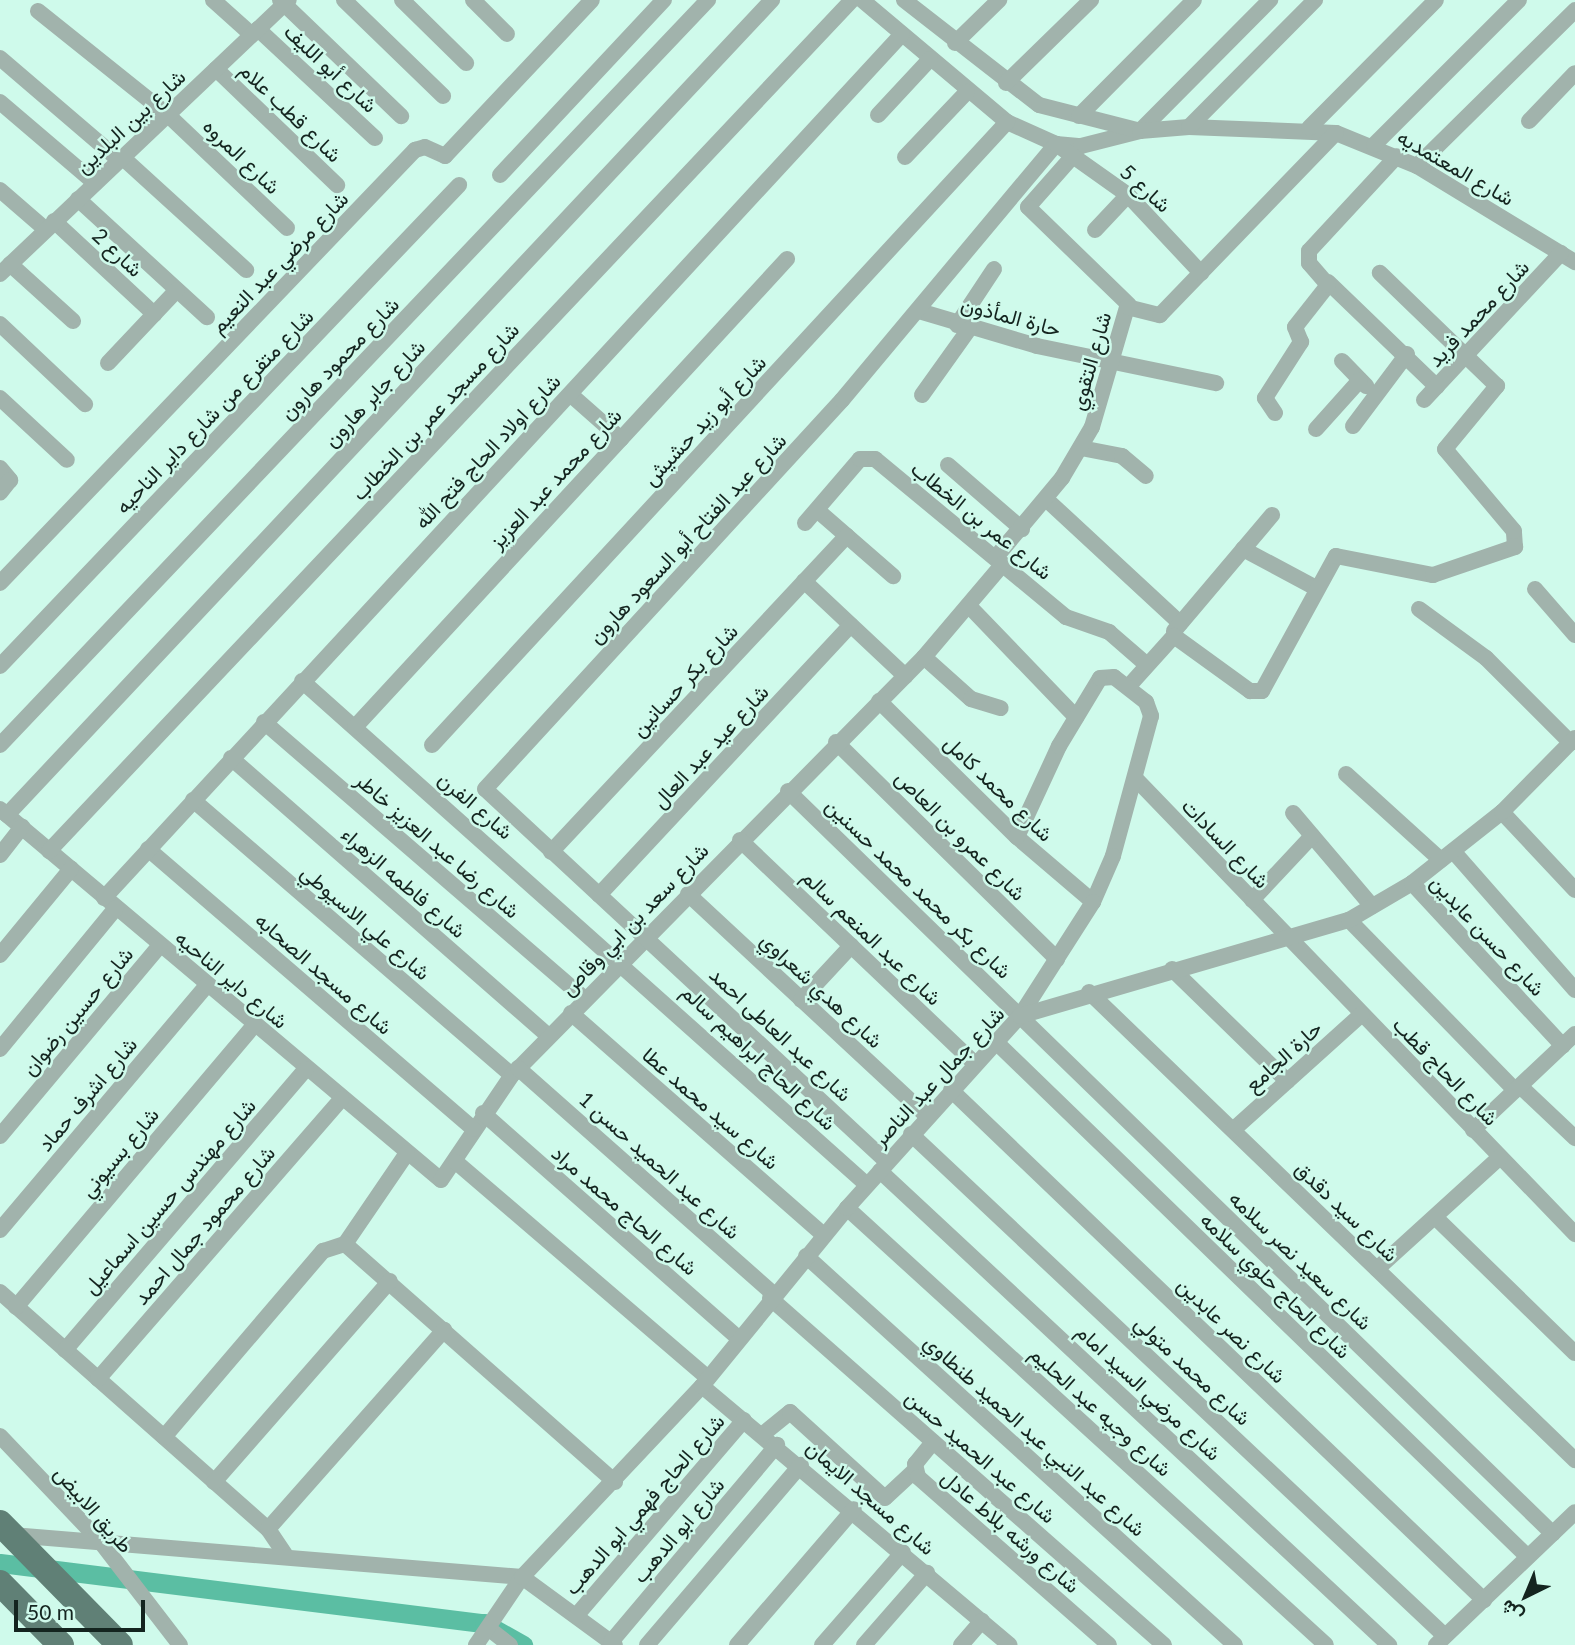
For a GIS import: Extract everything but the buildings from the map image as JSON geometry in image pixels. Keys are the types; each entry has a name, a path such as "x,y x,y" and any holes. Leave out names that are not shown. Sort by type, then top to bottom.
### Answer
{"main road":[{"path":"6,1529 120,1645"},
{"path":"0,1583 61,1645"}],"street":[{"name":"شارع أبو الليف","path":"214,0 255,32 375,138"},
{"path":"344,0 443,96"},
{"path":"402,0 466,63"},
{"path":"472,0 508,34"},
{"name":"شارع مرضي عبد النعيم","path":"0,583 415,150 425,147 445,156 592,0"},
{"path":"500,175 664,0"},
{"name":"شارع محمود هارون","path":"0,746 708,0"},
{"name":"شارع جابر هارون","path":"4,812 772,0"},
{"name":"شارع مسجد عمر بن الخطاب","path":"49,851 852,0"},
{"name":"شارع المعتمديه","path":"862,0 967,92 1007,122 1056,144 1099,146 1140,131 1189,127 1309,128 1336,133 1374,145 1417,166 1568,257"},
{"name":"شارع المعتمديه","path":"904,0 1006,83 1039,104 1140,131"},
{"path":"955,43 999,0"},
{"path":"1006,83 1091,0"},
{"path":"1079,116 1194,0"},
{"path":"1140,131 1270,0"},
{"path":"1189,127 1315,0"},
{"path":"1309,128 1436,0"},
{"path":"1374,145 1519,0"},
{"name":"شارع بين البلدين","path":"4,268 255,32 284,1"},
{"path":"284,1 401,116"},
{"name":"شارع المروه","path":"38,10 167,115 287,228"},
{"path":"1417,166 1575,10"},
{"name":"شارع اولاد الحاج فتح الله","path":"0,1049 148,849 902,34"},
{"path":"0,58 246,270"},
{"path":"878,115 930,59"},
{"name":"شارع قطب علام","path":"216,69 337,185"},
{"path":"1528,121 1575,73"},
{"path":"905,157 967,92"},
{"path":"0,102 95,183"},
{"name":"شارع أبو زيد حشيش","path":"432,746 1007,122"},
{"name":"شارع التقوي","path":"879,701 970,607 1022,529 1081,449 1129,305 1158,316 1336,133"},
{"name":"شارع 5","path":"1056,144 1128,195 1201,273"},
{"name":"شارع عبد الفتاح أبو السعود هارون","path":"646,937 485,789 919,311 1056,144"},
{"path":"1073,156 1028,207 1129,305"},
{"path":"1398,156 1309,251 1309,263 1407,354 1437,387"},
{"name":"شارع متفرع من شارع داير الناحيه","path":"0,666 459,185"},
{"name":"شارع 2","path":"0,190 50,225 155,314"},
{"path":"1095,230 1128,195"},
{"path":"78,199 207,317"},
{"name":"شارع محمد فريد","path":"1424,400 1568,257"},
{"name":"شارع محمد عبد العزيز","path":"355,727 787,259"},
{"path":"4,268 73,321"},
{"path":"922,395 994,269"},
{"path":"1046,499 1176,630 1258,693 1316,589 1339,555 1382,569 1433,575 1515,547 1514,531 1445,449 1497,390 1468,358 1380,273"},
{"path":"1275,413 1265,398 1301,342 1295,327 1328,282"},
{"path":"108,363 177,290"},
{"name":"حارة المأذون","path":"919,311 963,327 1216,383"},
{"path":"0,324 85,404"},
{"path":"1353,426 1372,393 1407,354"},
{"path":"1342,361 1372,393"},
{"path":"1315,429 1360,380"},
{"path":"570,394 621,439"},
{"path":"0,398 67,460"},
{"path":"1081,449 1122,456 1146,476"},
{"name":"شارع عمر بن الخطاب","path":"805,523 860,459 870,457 1075,623 1110,632 1146,664"},
{"path":"948,466 1022,529"},
{"path":"0,493 5,472"},
{"path":"817,510 893,576"},
{"path":"1128,687 1272,515"},
{"name":"شارع بكر حسانين","path":"551,852 846,536"},
{"path":"1243,549 1316,589"},
{"path":"804,582 905,676"},
{"path":"1535,590 1575,635"},
{"path":"970,607 1076,717"},
{"path":"1419,609 1486,658 1573,740"},
{"name":"شارع عيد عبد العال","path":"599,895 850,625"},
{"path":"924,657 971,699 1001,708"},
{"path":"1017,837 1076,717 1100,678 1128,687 1152,712 1135,778 1093,902 1020,1016"},
{"name":"شارع الفرن","path":"302,681 623,961"},
{"name":"شارع سعد بن ابي وقاص","path":"439,1179 456,1162 483,1113 515,1072 879,701"},
{"name":"شارع محمد كامل","path":"879,701 1017,837 1093,902"},
{"name":"شارع رضا عبد العزيز خاطر","path":"264,722 585,999"},
{"name":"شارع جمال عبد الناصر","path":"476,1645 522,1577 615,1482 705,1381 772,1296 883,1166 1020,1016 1089,992 1349,920 1412,883 1502,811 1573,740"},
{"name":"شارع عمرو بن العاص","path":"836,742 1057,959"},
{"name":"شارع فاطمه الزهراء","path":"232,758 549,1037"},
{"path":"1346,774 1447,855 1575,990"},
{"name":"شارع السادات","path":"1135,778 1287,937"},
{"name":"شارع بكر محمد محمد حسنين","path":"788,791 1020,1016"},
{"name":"شارع علي الاسيوطي","path":"193,800 515,1072"},
{"path":"1502,811 1575,890"},
{"name":"شارع داير الناحيه","path":"4,812 439,1179"},
{"path":"1293,813 1372,906"},
{"path":"0,855 22,827"},
{"path":"1252,900 1312,836"},
{"name":"شارع عبد المنعم سالم","path":"740,840 975,1064"},
{"name":"شارع مسجد الصحابه","path":"148,849 473,1129"},
{"path":"0,955 71,869"},
{"name":"شارع حسن عابدين","path":"1412,883 1569,1040"},
{"name":"شارع هدي شعراوي","path":"688,894 927,1116"},
{"path":"1349,920 1518,1088 1575,1138"},
{"name":"شارع عبد العاطى احمد","path":"646,937 883,1166"},
{"name":"شارع الحاج قطب","path":"1287,937 1575,1234"},
{"name":"شارع حسين رضوان","path":"0,1136 160,945"},
{"path":"802,1000 851,946"},
{"name":"شارع الحاج ابراهيم سالم","path":"623,961 867,1185"},
{"path":"1172,969 1287,1081"},
{"name":"شارع اشرف حماد","path":"0,1230 207,985"},
{"name":"شارع سيد دقدق","path":"1089,992 1575,1460"},
{"name":"شارع سيد محمد عطا","path":"571,1013 824,1235"},
{"name":"حارة الجامع","path":"1233,1130 1362,1014"},
{"name":"شارع سعيد نصر سلامه","path":"1020,1016 1553,1534"},
{"name":"شارع بسيوني","path":"7,1303 254,1025"},
{"path":"1473,1130 1569,1040"},
{"name":"شارع الحاج حلوي سلامه","path":"996,1042 1528,1558"},
{"name":"شارع مهندس حسين اسماعيل","path":"65,1350 306,1069"},
{"name":"شارع عبد الحميد حسن 1","path":"515,1072 772,1296"},
{"name":"شارع نصر عابدين","path":"950,1090 1484,1600"},
{"name":"شارع محمود جمال احمد","path":"98,1379 341,1099"},
{"name":"شارع الحاج محمد مراد","path":"483,1113 739,1339"},
{"name":"شارع محمد متولي","path":"911,1134 1440,1641"},
{"path":"164,1437 323,1251 345,1244 407,1153"},
{"path":"1377,1269 1500,1157"},
{"name":"شارع مسجد الايمان","path":"456,1162 705,1381 744,1420 854,1509 1010,1645"},
{"name":"شارع مرضي السيد امام","path":"883,1166 1390,1645"},
{"name":"شارع وجيه عبد الحليم","path":"847,1208 1326,1645"},
{"path":"1435,1217 1575,1353"},
{"path":"345,1244 615,1482"},
{"name":"شارع عبد النبي عبد الحميد طنطاوي","path":"806,1256 1236,1645"},
{"path":"214,1482 390,1281"},
{"name":"شارع عبد الحميد حسن","path":"772,1296 1164,1645"},
{"path":"7,1303 65,1350 268,1529 285,1554"},
{"path":"268,1529 444,1330"},
{"path":"763,1434 790,1412 885,1498 915,1470"},
{"name":"شارع الحاج فهمي ابو الدهب","path":"576,1616 744,1420"},
{"name":"طريق الابيض","path":"0,1436 100,1541 133,1590 180,1645"},
{"name":"شارع ورشه بلاط عادل","path":"933,1442 915,1470 1109,1645"},
{"name":"شارع ابو الدهب","path":"613,1643 777,1445"},
{"path":"647,1645 801,1465"},
{"path":"737,1645 854,1509"},
{"path":"1440,1641 1575,1513"},
{"path":"6,1529 100,1541 285,1554 522,1577 613,1643"},
{"path":"822,1645 903,1552"},
{"path":"864,1645 927,1573"},
{"path":"961,1645 982,1621"},
{"path":"488,1628 510,1645"}],"waterway":[{"path":"0,1563 484,1623 523,1645"}]}
